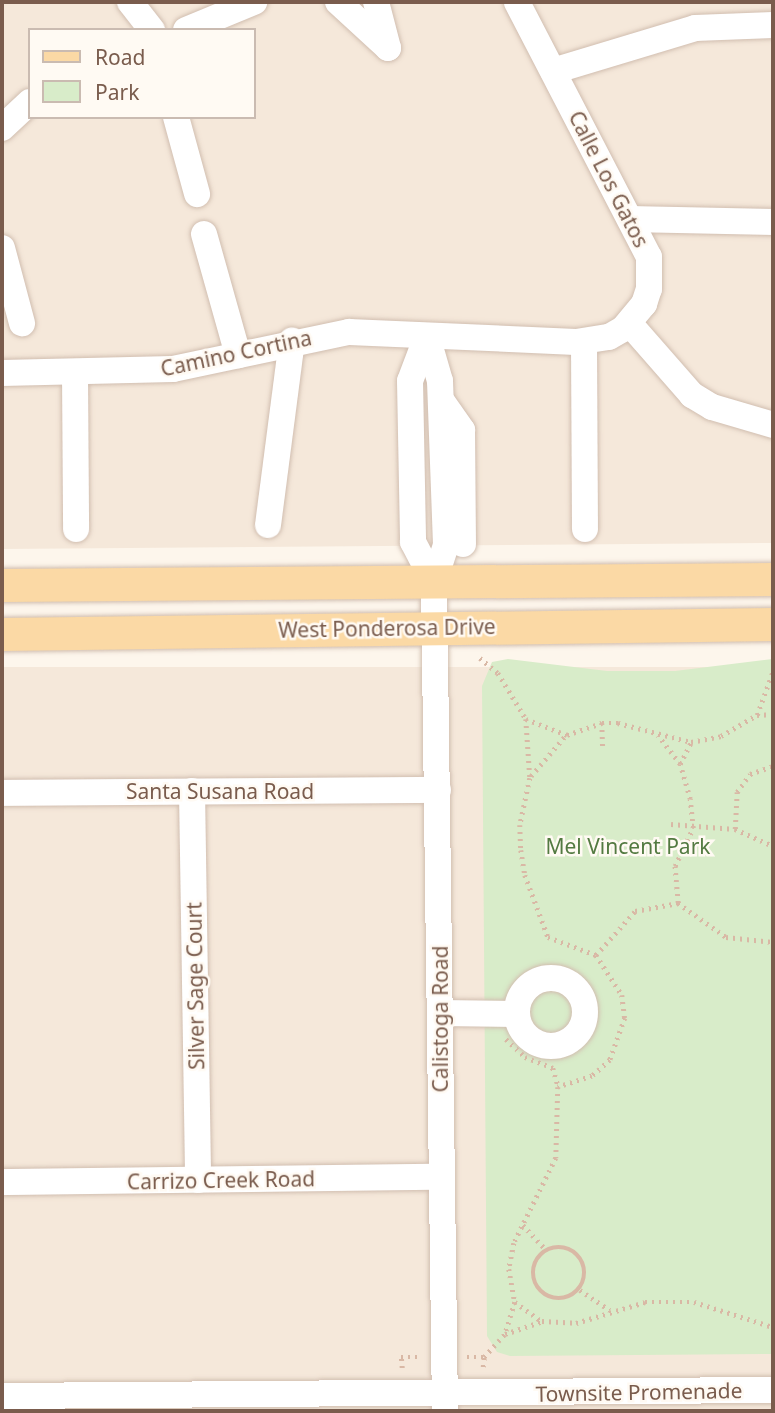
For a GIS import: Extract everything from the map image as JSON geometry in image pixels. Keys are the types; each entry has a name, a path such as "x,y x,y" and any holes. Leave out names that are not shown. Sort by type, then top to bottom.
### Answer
{"main road":[{"path":"2,585 773,579"},
{"name":"West Ponderosa Drive","path":"2,634 773,624"}],"street":[{"path":"130,2 150,28"},
{"path":"191,28 254,2"},
{"path":"338,2 388,48 376,2"},
{"name":"Calle Los Gatos","path":"517,2 644,242 651,273 644,304 629,323"},
{"path":"553,71 695,27 773,25"},
{"path":"2,127 28,104"},
{"path":"177,119 197,194"},
{"path":"630,219 773,222"},
{"path":"204,234 238,355"},
{"path":"2,248 22,323"},
{"path":"427,336 584,342 609,337 629,323 692,395 712,407 773,425"},
{"name":"Camino Cortina","path":"2,373 173,369 292,341 349,332 427,336"},
{"path":"427,336 441,400 446,545 434,582 435,627"},
{"path":"427,336 410,381 413,542 434,582"},
{"path":"268,525 292,341"},
{"path":"584,342 585,529"},
{"path":"75,372 76,529"},
{"name":"Calistoga Road","path":"435,627 445,1402"},
{"name":"Santa Susana Road","path":"2,793 438,790"},
{"name":"Silver Sage Court","path":"192,791 198,1180"},
{"path":"440,1013 517,1014"},
{"name":"Carrizo Creek Road","path":"2,1182 441,1177"},
{"name":"Townsite Promenade","path":"2,1396 445,1402 773,1390"}],"path":[{"path":"480,658 498,673 526,719 530,778 520,825 530,889 551,940 596,954 622,995 625,1018 620,1041 610,1060 592,1076 558,1087"},
{"path":"757,715 773,671"},
{"path":"530,778 567,734 601,723 618,723 658,736 691,742 721,736 757,715 773,714"},
{"path":"526,719 567,734"},
{"path":"601,723 603,746"},
{"path":"658,736 680,764 693,828 675,866 678,903"},
{"path":"680,764 691,742"},
{"path":"735,829 737,792 750,774 773,765"},
{"path":"671,824 693,828 735,829 773,846"},
{"path":"596,954 635,911 678,903 726,937 773,942"},
{"path":"484,1357 505,1334 515,1302 509,1258 556,1158 558,1087 553,1068 525,1058 496,1033"},
{"path":"523,1225 546,1250"},
{"path":"560,1248 576,1253 585,1275 580,1290 563,1298 540,1291 534,1267 546,1250 560,1248"},
{"path":"580,1290 610,1310"},
{"path":"505,1334 541,1321 576,1323 610,1310 670,1300 694,1302 773,1327"},
{"path":"515,1302 541,1321"}],"shaded area":[{"path":"2,2 773,2 773,543 2,549"},
{"path":"2,667 773,667 773,1411 2,1411"}],"green space":[{"name":"Mel Vincent Park","path":"508,659 607,671 675,671 773,659 773,1354 510,1356 497,1352 487,1336 482,686 492,662"}]}
